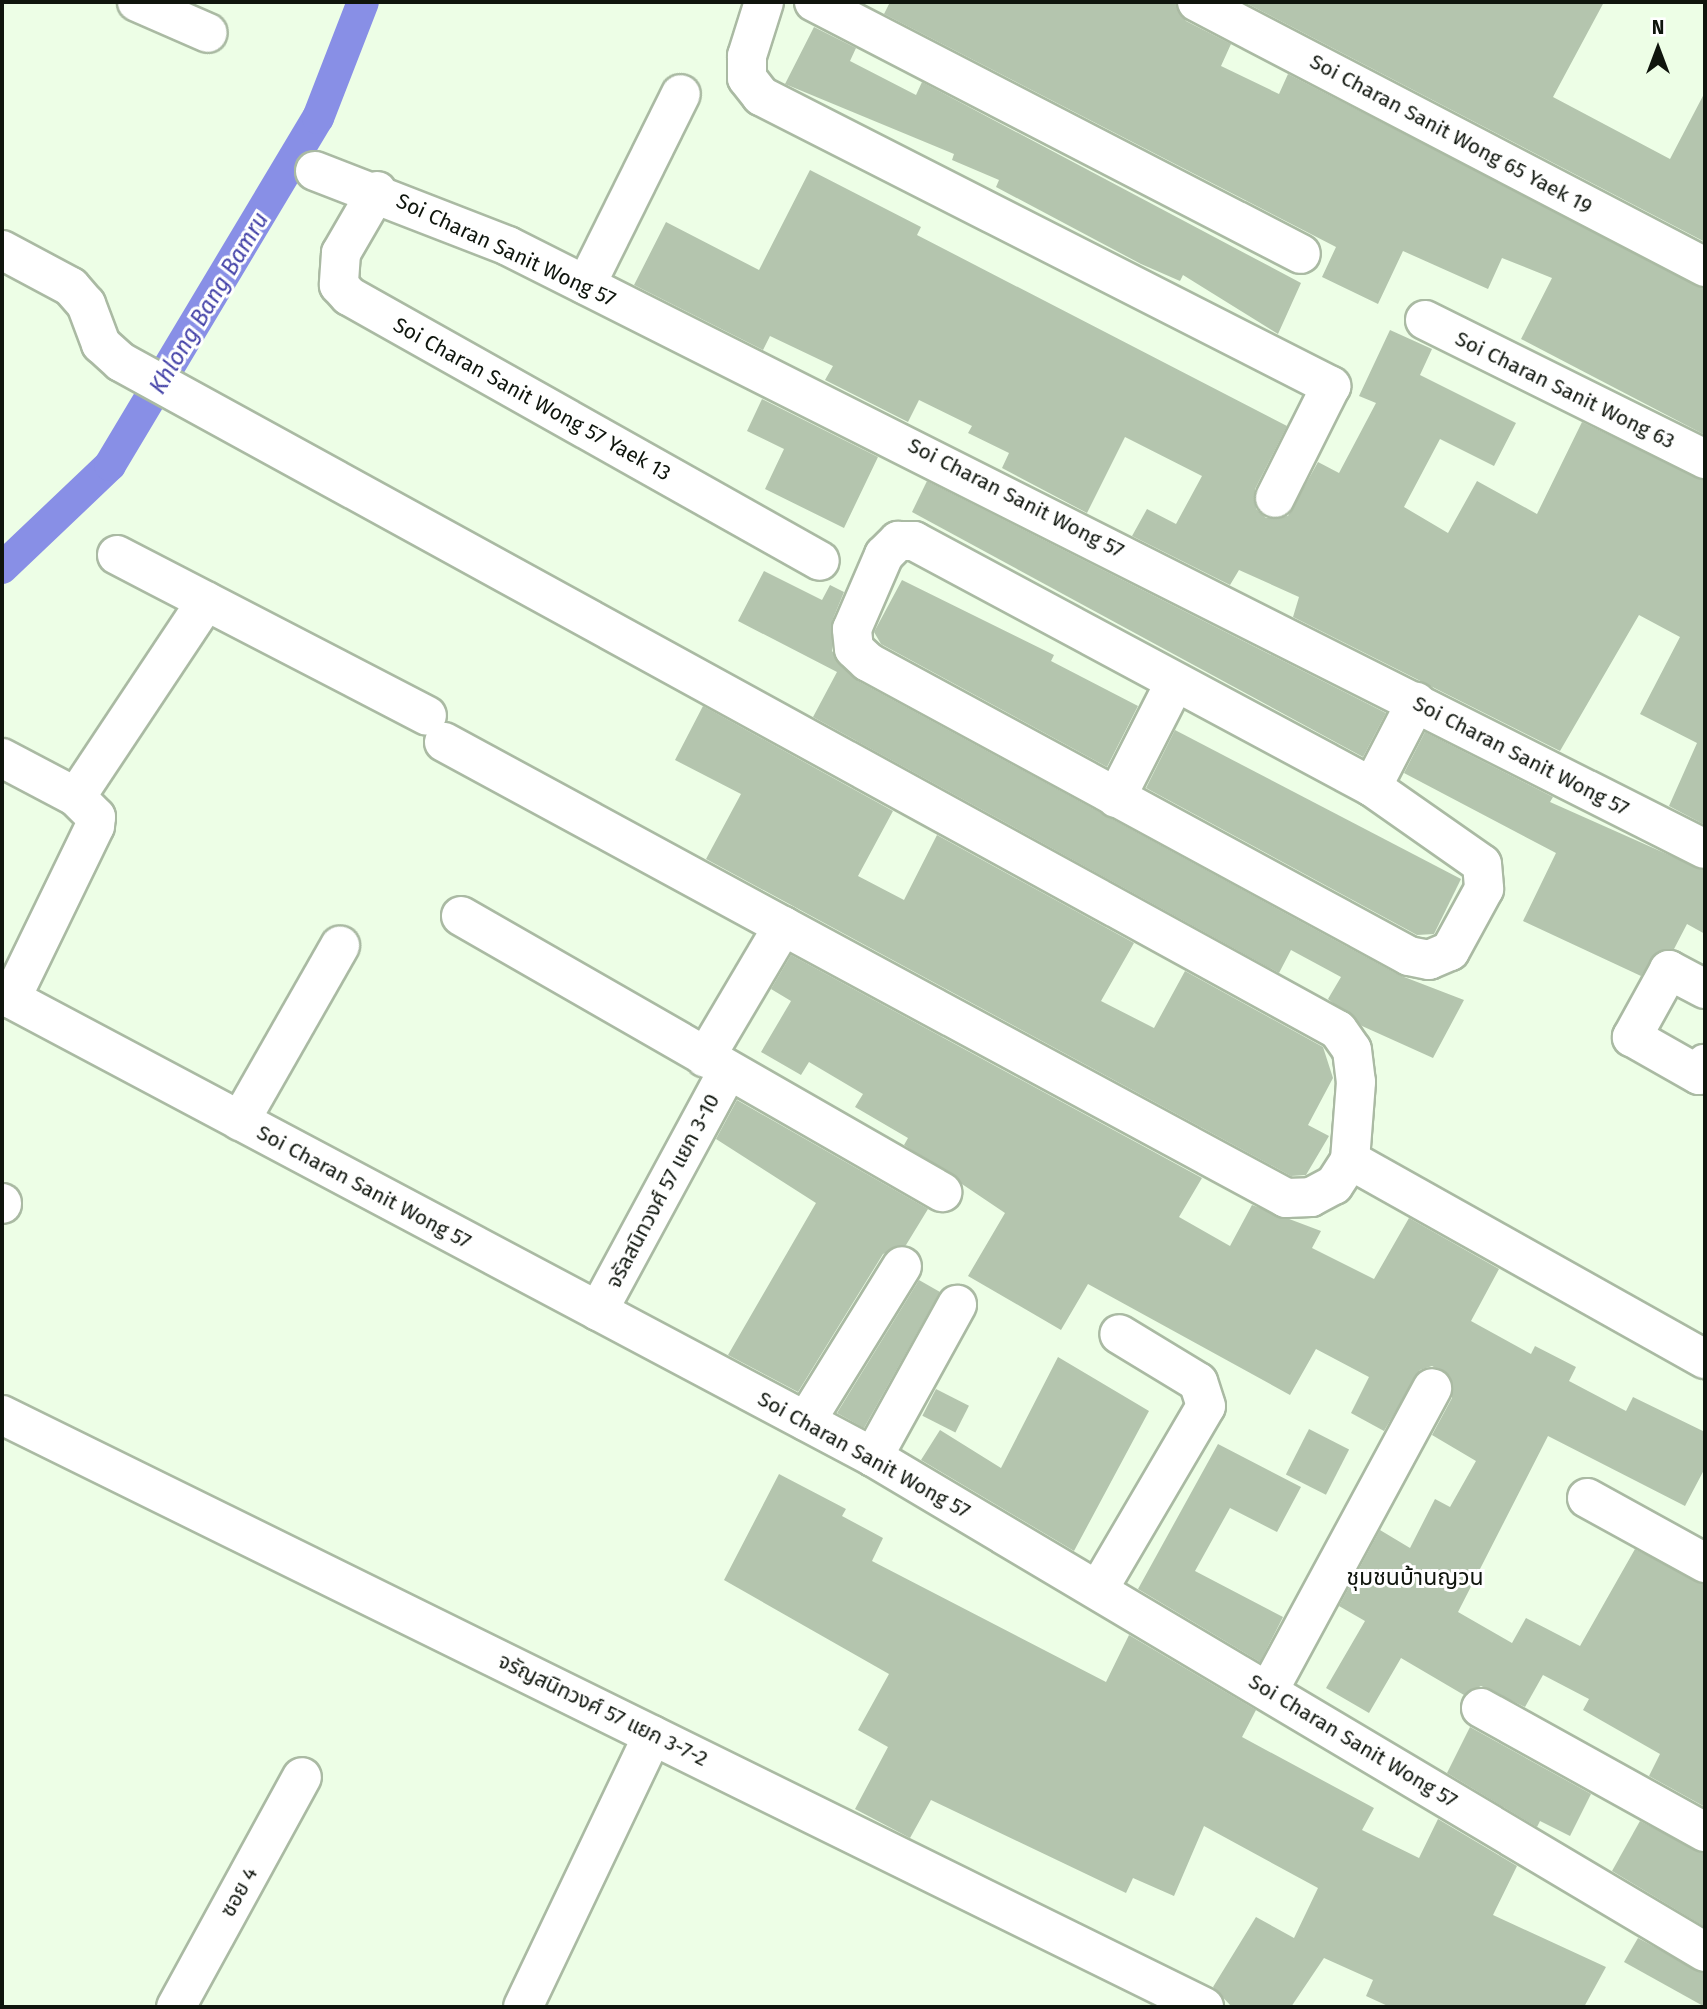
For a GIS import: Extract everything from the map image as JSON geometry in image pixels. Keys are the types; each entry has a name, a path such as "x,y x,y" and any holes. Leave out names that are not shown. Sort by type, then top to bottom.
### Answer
{"street":[{"path":"137,2 208,33"},
{"path":"764,2 747,56 747,78 761,96 1331,386 1275,498"},
{"path":"814,2 1301,254"},
{"name":"Soi Charan Sanit Wong 65 Yaek 19","path":"1197,2 1705,267"},
{"path":"586,285 681,94"},
{"name":"Soi Charan Sanit Wong 57","path":"315,171 377,191 586,285 1705,849"},
{"name":"Soi Charan Sanit Wong 57 Yaek 13","path":"377,191 337,270 349,296 820,561"},
{"path":"2,250 71,287 86,304 102,344 148,375 1338,1030 1352,1050 1351,1143 1334,1185 1311,1197 1286,1198 783,926 436,729 206,601 117,555"},
{"name":"Soi Charan Sanit Wong 63","path":"1425,320 1705,459"},
{"path":"898,541 914,541 1174,684 1372,787 1482,864 1484,889 1462,930 1450,951 1429,960 1409,956 1116,798 853,649 852,629 884,555 898,541"},
{"path":"76,797 206,601"},
{"path":"1116,798 1174,684"},
{"path":"1372,787 1416,702"},
{"path":"2,758 76,797 96,817 96,826 6,997"},
{"path":"461,916 942,1192"},
{"name":"จรัลสนิทวงศ์ 57 แยก 3-10","path":"598,1311 783,926"},
{"path":"240,1121 340,946"},
{"path":"1705,989 1670,970 1632,1037 1699,1075 1705,1064"},
{"name":"Soi Charan Sanit Wong 57","path":"6,997 873,1457 1269,1690 1705,1952"},
{"path":"1351,1143 1705,1359"},
{"path":"806,1421 902,1266"},
{"path":"873,1457 957,1305"},
{"path":"1098,1590 1206,1406 1198,1382 1119,1334"},
{"path":"1269,1690 1432,1388"},
{"name":"จรัญสนิทวงศ์ 57 แยก 3-7-2","path":"2,1415 1203,2007"},
{"path":"1587,1498 1705,1563"},
{"path":"1481,1708 1705,1832"},
{"path":"523,2007 653,1735"},
{"name":"ซอย 4","path":"176,2007 302,1777"}],"building":[{"path":"890,2 1175,2 1186,21 1231,44 1221,66 1279,94 1288,74 1705,289 1705,435 1521,339 1552,278 1502,258 1488,289 1403,251 1378,304 1322,277 1336,247 884,14"},
{"path":"1244,2 1604,2 1553,97 1670,159 1705,92 1705,242"},
{"path":"814,27 856,48 850,61 916,95 922,82 1301,283 1278,334 1183,275 1180,281 1141,264 996,187 999,180 952,160 954,154 785,84"},
{"path":"810,170 921,227 917,235 1287,426 1255,489 1256,509 1266,518 1288,516 1318,462 1339,473 1376,403 1359,396 1390,330 1432,349 1420,375 1516,423 1494,466 1440,439 1404,507 1448,533 1477,481 1537,514 1582,422 1705,481 1705,825 1669,806 1697,743 1640,714 1680,637 1639,615 1560,751 1293,617 1299,597 1239,570 1230,585 1132,536 1147,509 1176,524 1202,476 1125,437 1087,513 1002,468 1009,453 968,433 972,426 919,400 908,422 825,380 833,366 770,336 763,350 634,285 666,222 759,270"},
{"path":"762,399 878,457 844,528 765,489 784,449 747,431"},
{"path":"927,481 1386,713 1363,757 912,512"},
{"path":"764,571 822,600 830,585 844,592 832,621 832,651 858,681 1399,975 1464,1000 1433,1058 1362,1026 1328,999 1341,977 1291,950 1279,973 813,717 837,672 738,621"},
{"path":"902,580 1054,655 1051,661 1138,706 1107,767 881,644 874,632"},
{"path":"703,706 893,811 858,876 904,900 937,835 1134,943 1101,1001 1154,1028 1185,971 1323,1047 1333,1078 1308,1125 1329,1136 1306,1175 1291,1176 706,859 741,794 675,760"},
{"path":"1175,730 1461,879 1434,934 1417,935 1146,788"},
{"path":"1425,732 1553,797 1550,802 1705,871 1705,934 1687,924 1674,949 1657,952 1641,976 1523,921 1556,853 1404,773"},
{"path":"791,955 1202,1178 1179,1217 1230,1246 1252,1205 1321,1231 1312,1248 1374,1279 1409,1218 1499,1269 1471,1321 1531,1354 1535,1346 1576,1367 1569,1381 1626,1411 1633,1397 1705,1432 1705,1468 1685,1506 1548,1436 1458,1612 1512,1643 1526,1618 1580,1646 1635,1549 1705,1585 1705,1807 1649,1776 1660,1754 1583,1710 1589,1699 1543,1675 1525,1707 1481,1686 1464,1695 1401,1658 1369,1713 1326,1688 1365,1621 1339,1606 1380,1530 1410,1548 1435,1499 1450,1507 1476,1461 1432,1435 1452,1398 1450,1376 1432,1366 1420,1370 1384,1431 1351,1413 1369,1377 1316,1349 1290,1395 1088,1284 1061,1330 968,1276 1005,1213 904,1145 908,1138 855,1107 863,1094 809,1062 801,1075 761,1052 791,1001 771,989"},
{"path":"737,1100 928,1209 906,1245 883,1254 798,1392 728,1355 816,1203 716,1139"},
{"path":"919,1280 940,1292 864,1428 837,1413"},
{"path":"1058,1357 1149,1411 1074,1551 921,1460 940,1430 1001,1468"},
{"path":"936,1389 969,1406 955,1433 922,1416"},
{"path":"1309,1429 1349,1449 1326,1495 1286,1474"},
{"path":"1218,1444 1301,1487 1277,1532 1230,1508 1195,1571 1283,1617 1260,1662 1138,1589"},
{"path":"779,1474 846,1509 842,1516 883,1538 872,1561 1106,1682 1129,1635 1256,1710 1242,1737 1374,1808 1362,1830 1419,1858 1438,1819 1517,1866 1493,1915 1606,1967 1584,2007 1390,2007 1366,1996 1373,1980 1324,1958 1291,2007 1232,2007 1213,1987 1256,1917 1294,1938 1318,1888 1204,1826 1174,1896 1133,1878 1126,1893 931,1800 910,1838 855,1809 888,1747 858,1730 889,1674 724,1580"},
{"path":"1470,1727 1591,1794 1570,1836 1540,1821 1537,1827 1447,1773"},
{"path":"1640,1821 1705,1854 1705,1927 1612,1871"},
{"path":"1638,1938 1705,1974 1705,2007 1624,1962"}],"waterway":[{"name":"Khlong Bang Bamru","path":"2,568 110,465 318,118 363,2"}],"district":[{"name":"ชุมชนบ้านญวน","path":"1415,1577"}]}
